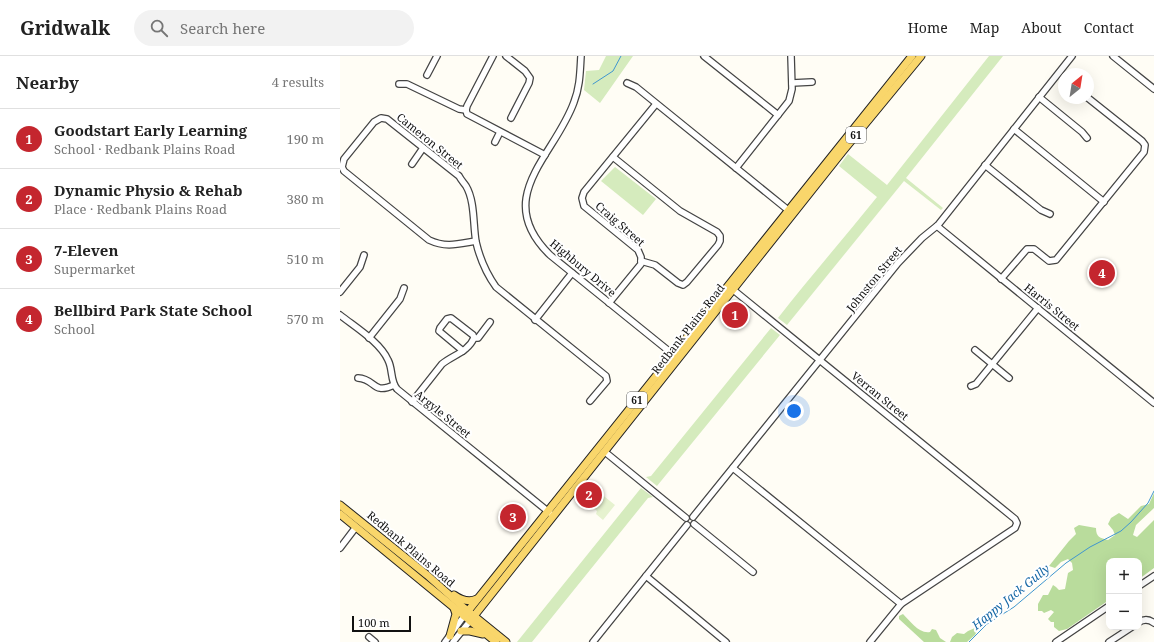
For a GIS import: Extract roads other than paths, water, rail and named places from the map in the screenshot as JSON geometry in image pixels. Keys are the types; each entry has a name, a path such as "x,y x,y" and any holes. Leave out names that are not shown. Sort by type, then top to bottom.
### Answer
{"main road":[{"name":"Redbank Plains Road","path":"731,287 788,210 912,56"},
{"name":"Redbank Plains Road","path":"469,616 478,598 551,514 731,287 921,56"},
{"name":"Redbank Plains Road","path":"603,449 616,433 620,432 676,356"},
{"name":"Redbank Plains Road","path":"340,505 432,580 469,616"},
{"name":"Redbank Plains Road","path":"340,514 454,608 469,616"},
{"name":"Redbank Plains Road","path":"469,616 532,543 551,514"},
{"path":"508,562 514,560 527,544 532,543"},
{"path":"432,580 442,585 456,597 463,600 473,602 478,598"},
{"path":"449,640 456,614 454,608"},
{"path":"469,616 496,642"},
{"path":"469,616 506,642"},
{"path":"461,632 470,631 488,635"}],"street":[{"path":"427,75 437,56"},
{"path":"466,110 493,56"},
{"path":"506,56 525,71 530,78 511,118"},
{"name":"Highbury Drive","path":"580,56 580,78 574,102 534,172 527,192 527,214 530,229 540,246 676,356"},
{"path":"704,56 778,115"},
{"path":"736,168 789,101 792,94 791,56"},
{"name":"Johnston Street","path":"1063,68 1072,56"},
{"path":"1113,56 1154,89"},
{"name":"Johnston Street","path":"693,517 912,248 937,226 1058,74"},
{"path":"792,83 812,82"},
{"path":"626,83 636,87 788,210"},
{"path":"399,84 407,84 458,110 466,110"},
{"path":"1039,97 1082,132 1086,138"},
{"path":"1001,279 1027,248 1034,249 1049,261 1056,260 1144,152 1145,149 1142,141 1094,103"},
{"name":"Craig Street","path":"609,303 641,261 642,257 638,250 584,206 582,198 584,192 656,104"},
{"path":"466,110 470,116 545,155"},
{"name":"Cameron Street","path":"476,241 451,245 439,245 429,240 344,171 342,167 344,159 374,122 381,118 387,119 459,176 467,187 471,202 476,241 480,258 486,272 496,287 606,376 607,381 590,401"},
{"path":"1014,129 1104,202"},
{"path":"495,142 500,132"},
{"path":"412,164 423,148"},
{"path":"613,157 680,211 713,229 720,236 718,245 683,285 678,283 655,265 641,261"},
{"path":"985,165 1041,210 1050,214"},
{"name":"Harris Street","path":"937,226 1154,403"},
{"path":"340,292 360,267 364,255"},
{"path":"535,320 572,273"},
{"name":"Verran Street","path":"731,287 1015,519 1017,524 1015,528 901,604"},
{"path":"369,338 400,299 404,288"},
{"path":"970,386 976,384 1038,308"},
{"path":"340,315 382,350 389,360 394,385 383,389 378,388 368,381 358,378"},
{"path":"463,351 439,331 447,319 451,318 473,335 474,338"},
{"path":"412,402 442,364 468,347 474,338 478,338 490,322"},
{"path":"975,350 1009,378"},
{"name":"Argyle Street","path":"394,385 412,402 551,514"},
{"path":"603,449 686,518 685,521 687,525"},
{"path":"733,468 901,604 870,642"},
{"path":"686,518 689,516 693,517 695,520 694,524"},
{"path":"594,642 687,525 690,526 694,524"},
{"path":"694,524 753,572"},
{"path":"340,548 356,527"},
{"path":"646,576 726,642"},
{"path":"1142,584 1154,576"},
{"path":"1056,642 1106,608"},
{"path":"449,640 461,632 469,616"},
{"path":"449,640 469,616"},
{"path":"1142,621 1146,619 1154,623"},
{"path":"1109,642 1127,630"},
{"path":"370,637 375,642"}],"waterway":[{"path":"593,84 613,71 621,56"},
{"name":"Happy Jack Gully","path":"969,642 987,624 1014,607 1066,563 1090,547 1121,531 1148,503 1154,491"}],"place":[{"name":"Bellbird Park State School","path":"1102,273"},
{"name":"Goodstart Early Learning","path":"735,315"},
{"name":"Dynamic Physio & Rehab","path":"589,495"},
{"name":"7-Eleven","path":"513,517"}]}
